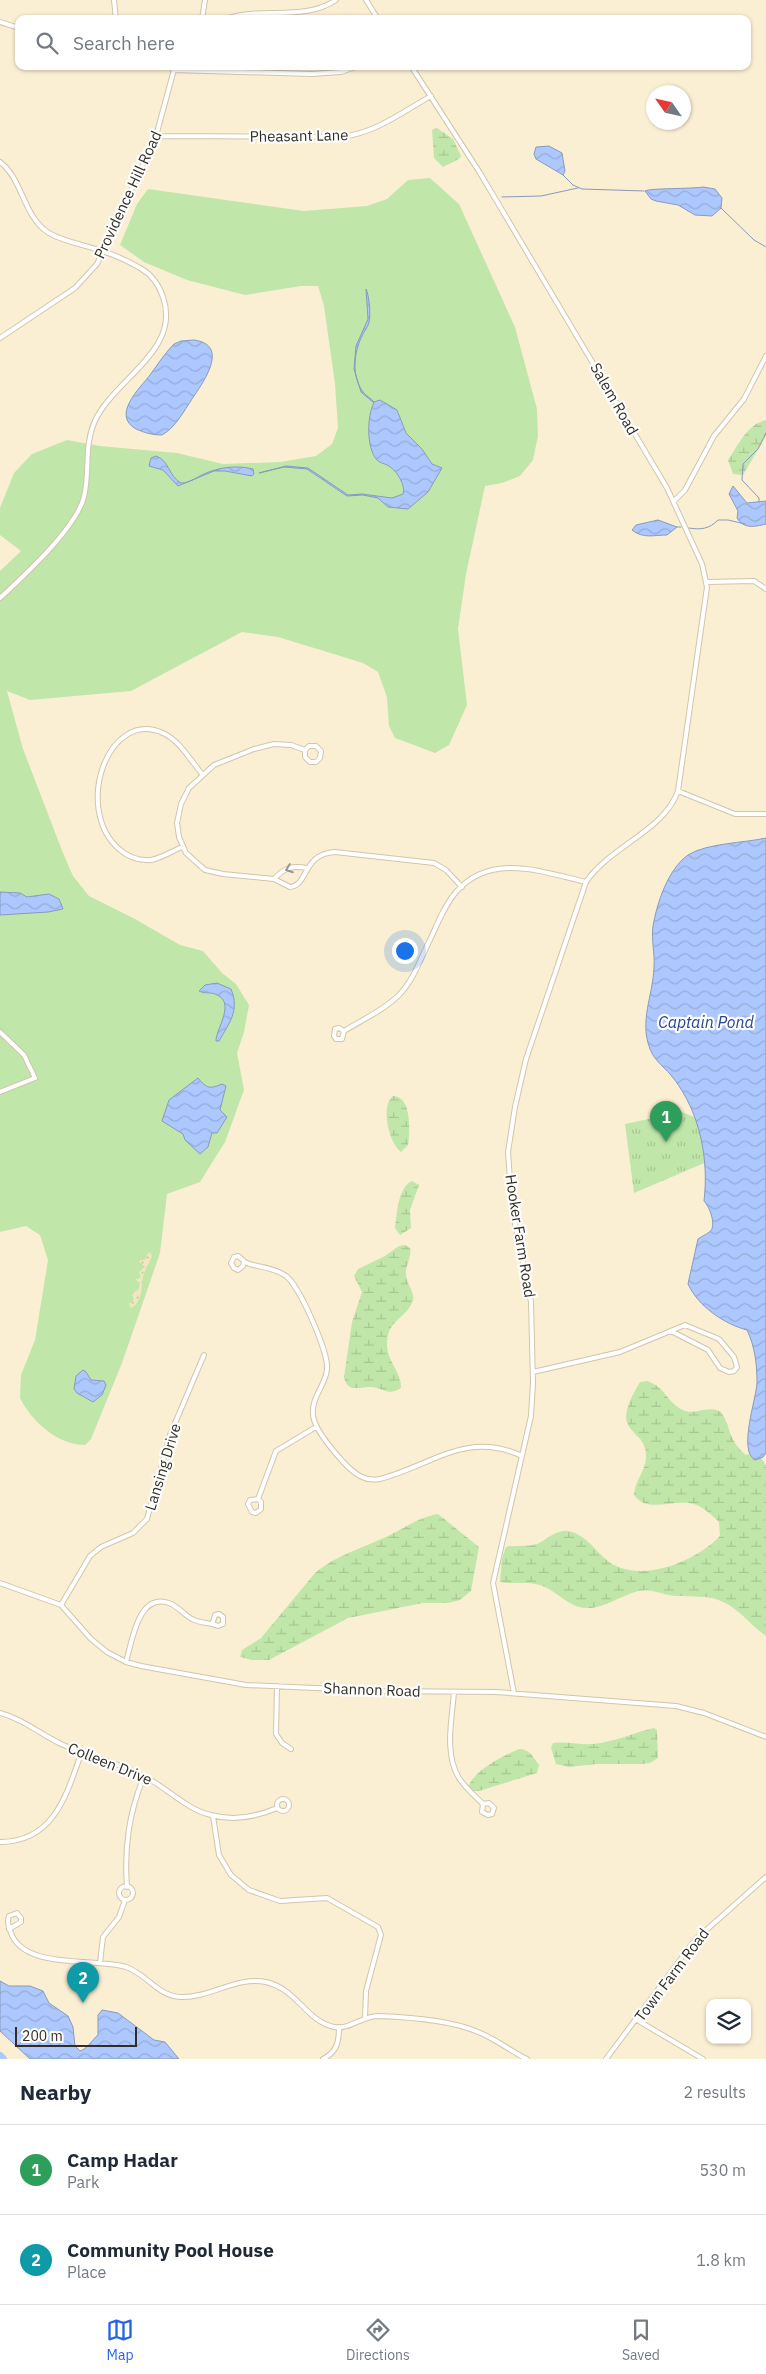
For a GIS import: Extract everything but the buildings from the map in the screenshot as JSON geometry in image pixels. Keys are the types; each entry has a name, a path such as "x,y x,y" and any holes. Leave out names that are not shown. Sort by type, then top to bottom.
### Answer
{"street":[{"path":"114,0 116,15"},
{"path":"203,15 205,0"},
{"path":"243,15 304,12 323,7 336,0"},
{"path":"366,0 375,15"},
{"path":"0,22 15,27"},
{"name":"Providence Hill Road","path":"0,338 75,288 93,270 104,251 156,136 173,70"},
{"path":"220,70 312,74 347,70"},
{"name":"Salem Road","path":"414,70 480,174 674,501 702,564 707,582 706,602 684,764"},
{"name":"Pheasant Lane","path":"156,136 342,137 361,134 387,124 431,96"},
{"path":"0,162 9,172 40,226 56,236 104,251 142,269 156,282 166,309 163,333 154,350 106,403 94,423 87,450 85,492 72,520 26,573 0,598"},
{"path":"674,501 685,490 714,436 744,399 766,356"},
{"path":"707,582 754,582 766,588"},
{"path":"182,847 150,860 136,859 124,853 111,839 102,823 96,799 99,776 106,758 122,740 134,732 147,729 161,732 173,740 202,774"},
{"path":"305,750 286,744 268,745 214,765 202,774 189,788 178,814 178,832 182,847 193,861 209,871 274,879 286,886 294,887 300,883 307,868 317,858 330,852 420,860 443,867 462,887"},
{"path":"309,746 316,746 321,751 320,758 316,762 308,761 305,757 305,750 309,746"},
{"name":"Hooker Farm Road","path":"514,1693 493,1583 533,1402 533,1372 531,1302 512,1209 508,1162 509,1143 526,1059 586,882 606,860 663,815 672,804 678,791 684,764"},
{"path":"678,791 735,814 766,814"},
{"path":"274,879 282,871 290,867 307,868"},
{"path":"344,1030 392,1002 405,988 446,907 462,887 486,872 505,867 524,868 586,882"},
{"path":"0,1032 24,1055 35,1078 0,1092"},
{"path":"244,1262 275,1270 291,1280 327,1358 328,1368 314,1403 313,1417 316,1426 350,1469 361,1477 371,1480 386,1478 443,1454 470,1447 499,1448 522,1456"},
{"path":"533,1372 620,1352 680,1326 689,1325 723,1342 734,1357 737,1367 729,1372 720,1368 708,1350 671,1331"},
{"name":"Lansing Drive","path":"61,1605 90,1556 101,1547 133,1533 147,1519 170,1435 204,1354"},
{"path":"258,1499 276,1451 316,1426"},
{"name":"Shannon Road","path":"0,1583 61,1605 98,1645 126,1662 208,1679 278,1686 514,1693 676,1706 704,1713 766,1737"},
{"path":"126,1662 140,1617 146,1608 153,1604 168,1603 195,1620 213,1622"},
{"path":"278,1686 276,1734 282,1743 291,1750"},
{"path":"454,1692 451,1741 453,1764 459,1779 483,1804"},
{"name":"Colleen Drive","path":"0,1713 13,1716 58,1743 144,1776 191,1806 213,1816 249,1817 277,1808"},
{"path":"0,1842 14,1841 32,1834 54,1817 64,1801 82,1751"},
{"path":"100,1963 103,1937 119,1917 125,1900 130,1898 132,1894 131,1889 127,1886 126,1851 128,1823 144,1776"},
{"path":"213,1816 215,1841 222,1862 231,1875 250,1890 280,1901 327,1898 380,1929 379,1944 366,1991 365,2018"},
{"name":"Town Farm Road","path":"606,2059 638,2020 694,1940 766,1877"},
{"path":"125,1900 121,1898 119,1893 122,1888 127,1886"},
{"path":"9,1929 21,1922 18,1914 14,1913 9,1916 9,1929 15,1942 29,1953 129,1968 160,1990 178,1996 191,1996 249,1981 271,1984 291,1994 319,2021 339,2027 365,2018 380,2016 464,2027 491,2038 528,2059"},
{"path":"638,2020 703,2059"},
{"path":"323,2059 330,2055 337,2047 339,2027"}],"green space":[{"path":"437,128 453,139 461,156 459,159 443,167 434,158 432,130"},
{"path":"430,178 459,204 515,327 537,409 538,436 533,460 520,476 502,483 485,486 466,574 458,629 467,705 449,745 435,753 395,738 389,726 387,697 378,672 363,663 278,637 242,632 131,691 30,700 7,691 23,749 73,876 89,896 135,919 180,945 203,951 222,973 236,984 249,1005 244,1032 237,1053 244,1090 225,1142 200,1182 167,1194 160,1253 122,1363 91,1439 85,1445 75,1444 65,1441 47,1430 31,1415 20,1398 21,1375 35,1340 48,1260 40,1235 26,1226 0,1232 0,571 21,551 0,535 0,508 14,473 32,454 67,440 100,446 177,453 223,464 280,462 316,456 332,444 338,428 335,384 324,306 318,286 301,286 245,295 187,280 144,262 120,245 137,204 148,189 304,211 367,206 387,199 408,180"},
{"path":"766,420 766,436 743,475 733,474 728,460 739,442 753,426"},
{"path":"393,1096 404,1102 407,1108 408,1145 401,1152 393,1141 388,1124 387,1108"},
{"path":"682,1112 701,1120 709,1161 634,1193 625,1124"},
{"path":"412,1181 419,1185 410,1210 411,1228 400,1235 395,1228 399,1202 407,1184"},
{"path":"405,1245 410,1248 406,1274 413,1299 409,1309 390,1330 387,1345 389,1356 401,1383 401,1388 389,1392 375,1387 351,1387 344,1377 352,1322 362,1292 354,1276 358,1269 385,1256 399,1246"},
{"path":"647,1381 663,1391 673,1403 683,1410 692,1412 711,1409 721,1412 733,1439 740,1449 746,1455 749,1454 752,1459 761,1458 766,1465 766,1636 734,1608 711,1598 672,1596 644,1590 606,1604 585,1608 574,1605 539,1585 500,1582 502,1558 506,1547 537,1544 563,1531 578,1534 614,1565 627,1570 641,1571 656,1570 685,1560 710,1545 720,1536 719,1522 697,1505 689,1503 647,1504 640,1501 634,1495 636,1485 645,1466 646,1455 644,1444 627,1422 626,1413 640,1382"},
{"path":"438,1514 479,1547 471,1591 460,1600 448,1603 423,1603 348,1618 269,1660 252,1660 240,1657 242,1650 261,1638 315,1573 323,1567 418,1520"},
{"path":"654,1728 657,1730 658,1758 650,1763 596,1764 569,1767 556,1764 551,1748 553,1743 563,1742 601,1743"},
{"path":"519,1749 526,1750 533,1756 539,1765 537,1773 479,1791 468,1789 470,1783 481,1770"}],"sand":[{"path":"150,1252 152,1256 144,1273 140,1296 131,1308 129,1304 134,1300 132,1293 138,1290 140,1283 135,1279 141,1277 139,1272 145,1267 139,1262 145,1260"}],"water":[{"path":"549,146 562,153 565,171 563,175 536,159 534,154 536,147"},
{"path":"703,187 715,189 722,198 721,208 712,216 695,215 678,205 656,201 651,199 645,191 654,189"},
{"path":"366,289 370,319 357,349 356,376 354,369 356,346 368,319"},
{"path":"194,340 205,343 211,349 211,366 182,414 175,424 162,435 155,435 136,429 129,423 126,416 127,409 135,394 174,344 181,341"},
{"path":"359,384 363,392 374,402 380,400 397,410 406,433 422,449 432,464 442,468 428,492 408,509 388,507 378,498 363,495 347,496 307,469 284,467 259,473 286,466 308,468 348,495 362,494 392,498 403,494 402,482 397,474 390,467 378,461 373,455 369,440 369,423 374,403 361,392"},
{"path":"156,456 164,461 177,480 181,483 189,482 178,486 163,470 149,466 151,458"},
{"path":"228,467 253,469 254,474 252,476 214,471 193,480 201,475 216,470"},
{"path":"733,486 747,503 766,501 766,524 746,526 740,522 737,518 738,511 729,494"},
{"path":"658,520 677,527 667,535 653,536 640,535 632,530 636,525"},
{"name":"Captain Pond","path":"766,838 766,1453 763,1457 755,1460 750,1455 748,1447 749,1424 757,1383 757,1369 752,1343 747,1330 721,1319 705,1307 692,1292 688,1284 698,1239 710,1232 713,1226 711,1214 704,1201 704,1153 696,1121 683,1092 652,1054 647,1039 646,1018 654,967 653,926 664,887 675,869 688,855 696,851"},
{"path":"0,892 20,893 27,897 49,894 59,899 63,909 48,912 0,915"},
{"path":"217,983 231,989 234,1004 230,1022 219,1041 216,1041 224,1016 224,1003 215,994 199,991 205,985"},
{"path":"198,1078 209,1087 222,1084 226,1086 220,1110 227,1117 217,1133 212,1133 208,1147 200,1154 185,1140 183,1134 162,1121 169,1100"},
{"path":"83,1370 91,1380 104,1381 106,1385 102,1395 93,1402 77,1393 74,1389 76,1376"},
{"path":"0,1981 9,1986 30,1986 43,1991 49,2003 68,2016 73,2027 75,2046 80,2051 98,2035 98,2015 102,2010 118,2013 154,2040 165,2042 179,2059 30,2059 0,2031"}],"waterway":[{"path":"563,175 573,185 582,189 644,191"},
{"path":"502,197 541,196 578,188"},
{"path":"721,208 754,240 766,247"},
{"path":"759,502 759,498 742,480 743,464 758,449 766,433"},
{"path":"689,528 705,528 718,520 745,524"},
{"path":"0,2056 3,2059"}],"place":[{"name":"Camp Hadar","path":"666,1142"},
{"name":"Community Pool House","path":"83,2003"}]}
